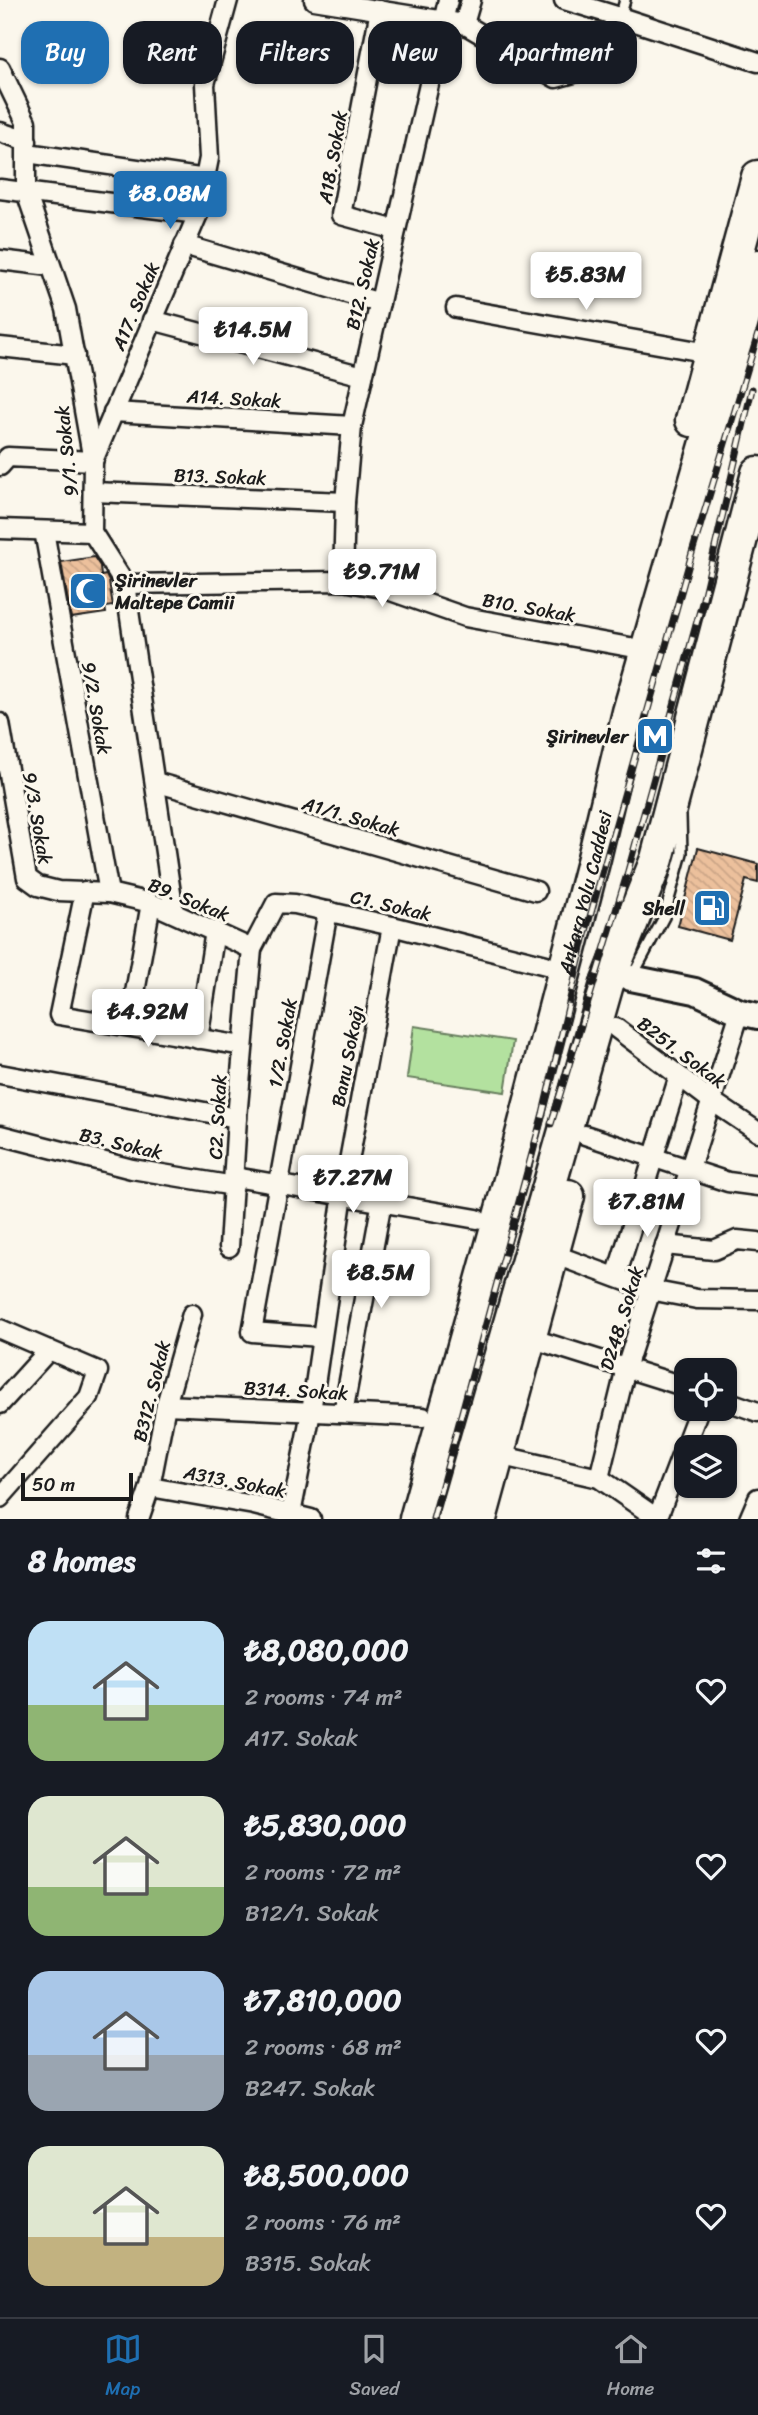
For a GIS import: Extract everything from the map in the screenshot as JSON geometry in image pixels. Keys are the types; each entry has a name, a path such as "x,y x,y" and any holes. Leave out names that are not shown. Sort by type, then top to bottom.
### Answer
{"highway":[{"path":"396,1519 583,826 626,723 635,648 709,353 758,177"},
{"name":"Ankara Yolu Caddesi","path":"416,1519 515,1160 594,858 626,723 758,266"},
{"path":"480,1519 584,1135 631,978 657,859 758,473"},
{"path":"710,654 732,608 758,516"},
{"path":"454,1519 607,984 657,859"}],"main road":[{"path":"631,978 695,990 749,1014"}],"street":[{"name":"A17. Sokak","path":"93,461 198,214 209,158 205,84 228,0"},
{"path":"314,0 464,24 556,78 578,72 622,9"},
{"name":"B12. Sokak","path":"343,581 345,502 352,426 448,0"},
{"path":"464,24 471,0"},
{"path":"564,0 622,9 758,62"},
{"name":"A18. Sokak","path":"380,10 341,215 396,230"},
{"name":"9/1. Sokak","path":"0,68 26,122 26,192 66,309 93,461 92,532"},
{"path":"0,132 27,147 206,178"},
{"path":"0,189 198,214"},
{"path":"184,245 380,303"},
{"path":"0,260 50,265"},
{"path":"456,308 709,353"},
{"path":"152,320 363,376"},
{"path":"0,347 75,355"},
{"name":"A14. Sokak","path":"113,412 352,426"},
{"path":"0,466 8,457 93,461"},
{"name":"B13. Sokak","path":"93,492 345,502"},
{"path":"0,529 92,532 125,584 174,913"},
{"name":"9/2. Sokak","path":"44,531 109,892"},
{"name":"B10. Sokak","path":"125,584 343,581 382,589 465,617 635,648"},
{"name":"9/3. Sokak","path":"0,723 27,878"},
{"name":"A1/1. Sokak","path":"155,782 537,891"},
{"name":"B9. Sokak","path":"27,878 38,886 58,891 109,892 151,903 252,949"},
{"path":"85,891 59,1015 243,1046"},
{"path":"129,1026 151,903"},
{"name":"C1. Sokak","path":"252,949 276,903 295,904 545,965"},
{"name":"1/2. Sokak","path":"320,1337 252,1332 328,911"},
{"name":"Banu Sokağı","path":"290,1516 311,1412 342,1194 393,926"},
{"path":"198,1039 215,931"},
{"name":"C2. Sokak","path":"229,1247 252,949"},
{"name":"D248. Sokak","path":"599,1478 626,1368 650,1290 712,1101 749,1014"},
{"name":"B251. Sokak","path":"616,1028 712,1101 758,1132"},
{"path":"0,1074 237,1118"},
{"path":"616,1277 679,1076"},
{"name":"B3. Sokak","path":"0,1135 132,1169 235,1181 278,1183 477,1219"},
{"path":"584,1135 728,1182 758,1186"},
{"path":"343,1413 382,1201"},
{"path":"665,1245 714,1250 737,1240 758,1242"},
{"path":"553,1254 650,1290 697,1299 758,1300"},
{"name":"B312. Sokak","path":"139,1519 150,1487 166,1405 192,1314"},
{"path":"0,1328 98,1371 89,1396 0,1498"},
{"path":"530,1338 674,1383"},
{"path":"0,1404 49,1350"},
{"name":"B314. Sokak","path":"166,1405 423,1417"},
{"path":"737,1405 758,1412"},
{"path":"498,1455 599,1478 657,1519 694,1421"},
{"name":"A313. Sokak","path":"150,1487 248,1512 312,1519"},
{"path":"749,1519 758,1498"}],"lane":[{"path":"631,978 664,917 682,853 681,767"}],"green space":[{"path":"414,1026 513,1041 505,1092 407,1078"}],"building":[{"name":"Şirinevler Maltepe Camii","path":"94,557 100,566 101,576 106,575 109,581 113,606 105,607 106,613 71,618 61,562"},
{"path":"698,848 758,864 758,883 746,880 730,940 678,926"}],"railway":[{"path":"433,1519 543,1113 586,931 692,553 758,334"},
{"path":"551,1124 628,871 702,603 752,389"}],"place":[{"name":"Şirinevler Maltepe Camii","path":"88,591"},
{"name":"Şirinevler","path":"655,736"},
{"name":"Shell","path":"712,908"}]}
